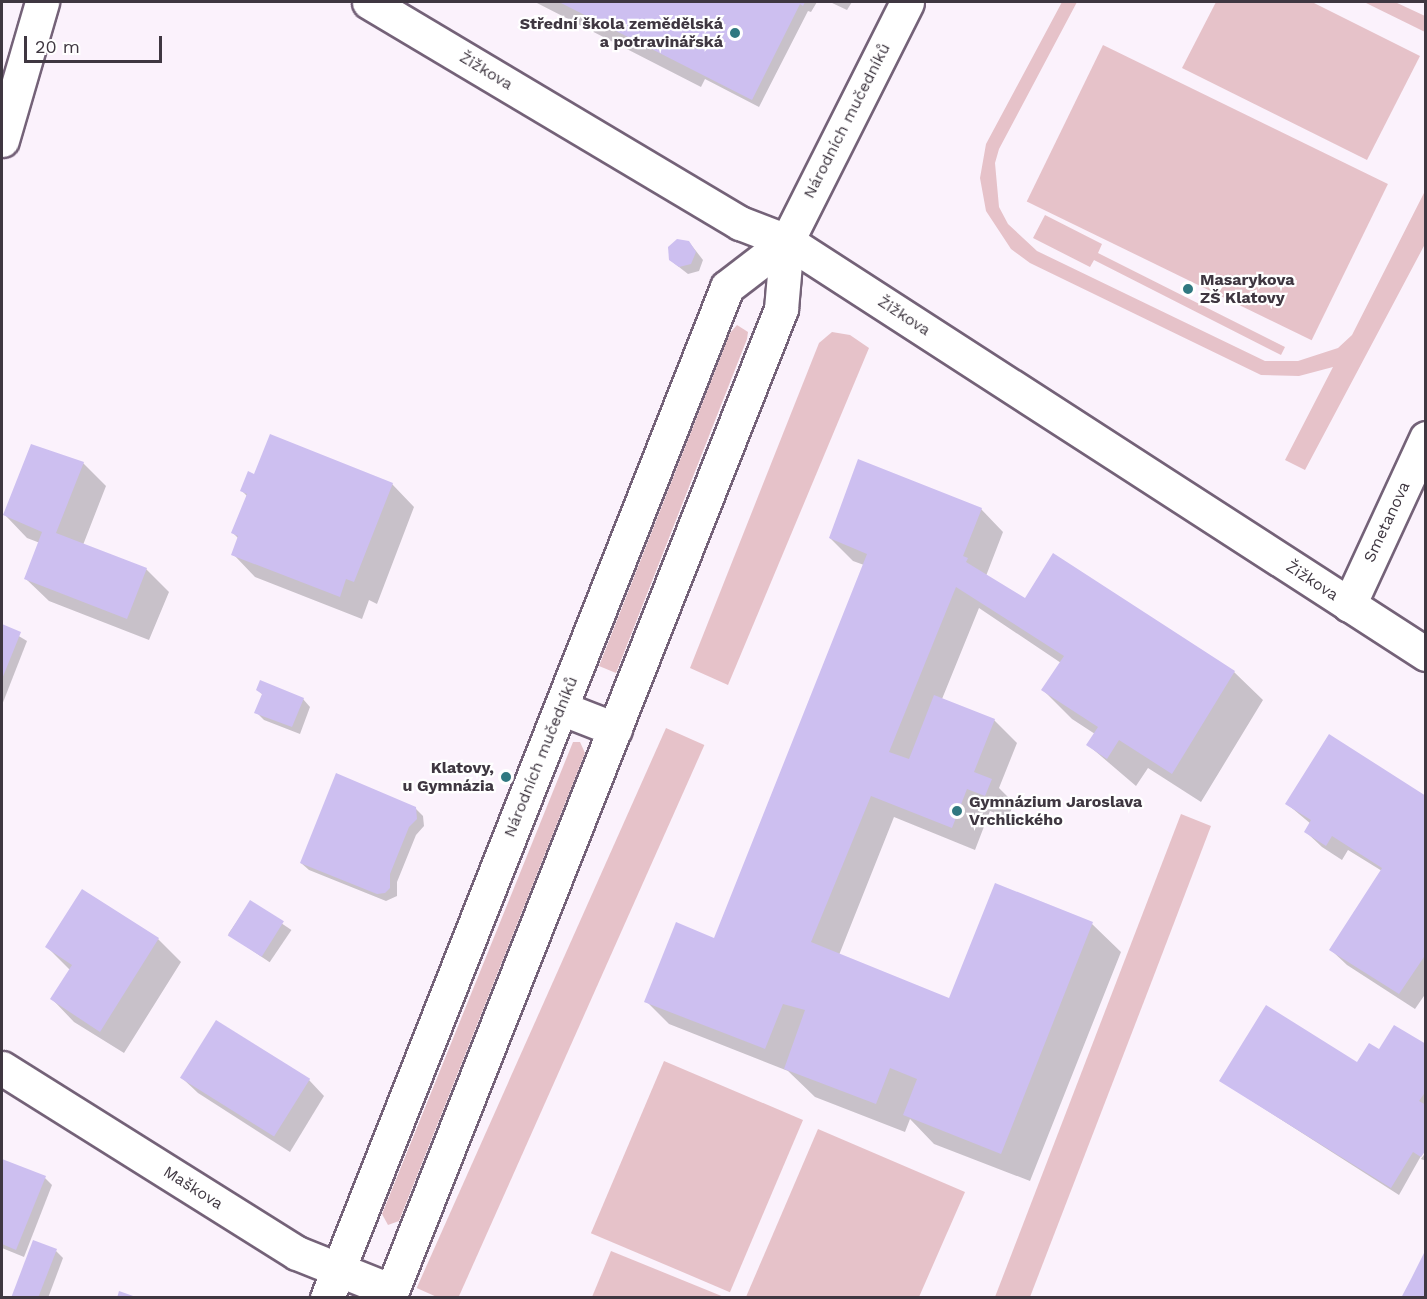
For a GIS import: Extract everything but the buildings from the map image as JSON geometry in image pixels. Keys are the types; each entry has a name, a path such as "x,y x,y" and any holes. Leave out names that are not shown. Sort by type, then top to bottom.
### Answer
{"street":[{"path":"2,140 42,2"},
{"name":"Žižkova","path":"369,2 740,223 787,241 1425,654"},
{"name":"Národních mučedníků","path":"391,1294 781,309 787,241 907,2"},
{"name":"Národních mučedníků","path":"332,1283 727,287 787,241"},
{"name":"Smetanova","path":"1349,605 1425,438"},
{"path":"561,708 615,729"},
{"name":"Maškova","path":"2,1068 297,1253 332,1283 391,1294"}],"shaded area":[{"path":"1062,2 1077,2 999,149 995,163 999,207 1008,224 1037,251 1265,361 1298,361 1338,348 1352,335 1425,191 1425,244 1305,470 1285,460 1333,367 1299,376 1261,375 1030,263 1011,249 986,211 980,178 986,144"},
{"path":"1216,2 1312,2 1420,56 1367,160 1182,68"},
{"path":"1364,2 1395,2 1425,16 1425,32"},
{"path":"1103,45 1388,184 1312,340 1027,201"},
{"path":"1045,215 1102,244 1098,253 1285,347 1281,355 1094,260 1090,267 1033,238"},
{"path":"737,325 748,332 747,339 616,673 599,666 730,333"},
{"path":"832,332 850,335 869,348 728,685 690,668 819,343"},
{"path":"666,728 704,745 458,1298 439,1298 417,1288"},
{"path":"573,742 580,742 585,753 399,1221 388,1225 382,1214"},
{"path":"1181,814 1211,826 1153,978 1030,1297 995,1297"},
{"path":"664,1061 803,1120 730,1292 591,1233"},
{"path":"818,1129 965,1192 919,1297 746,1297"},
{"path":"611,1251 724,1297 592,1297"}],"place":[{"name":"Střední škola zemědělská a potravinářská","path":"735,33"},
{"name":"Masarykova ZŠ Klatovy","path":"1188,289"},
{"name":"Klatovy, u Gymnázia","path":"506,777"},
{"name":"Gymnázium Jaroslava Vrchlického","path":"957,811"}]}
